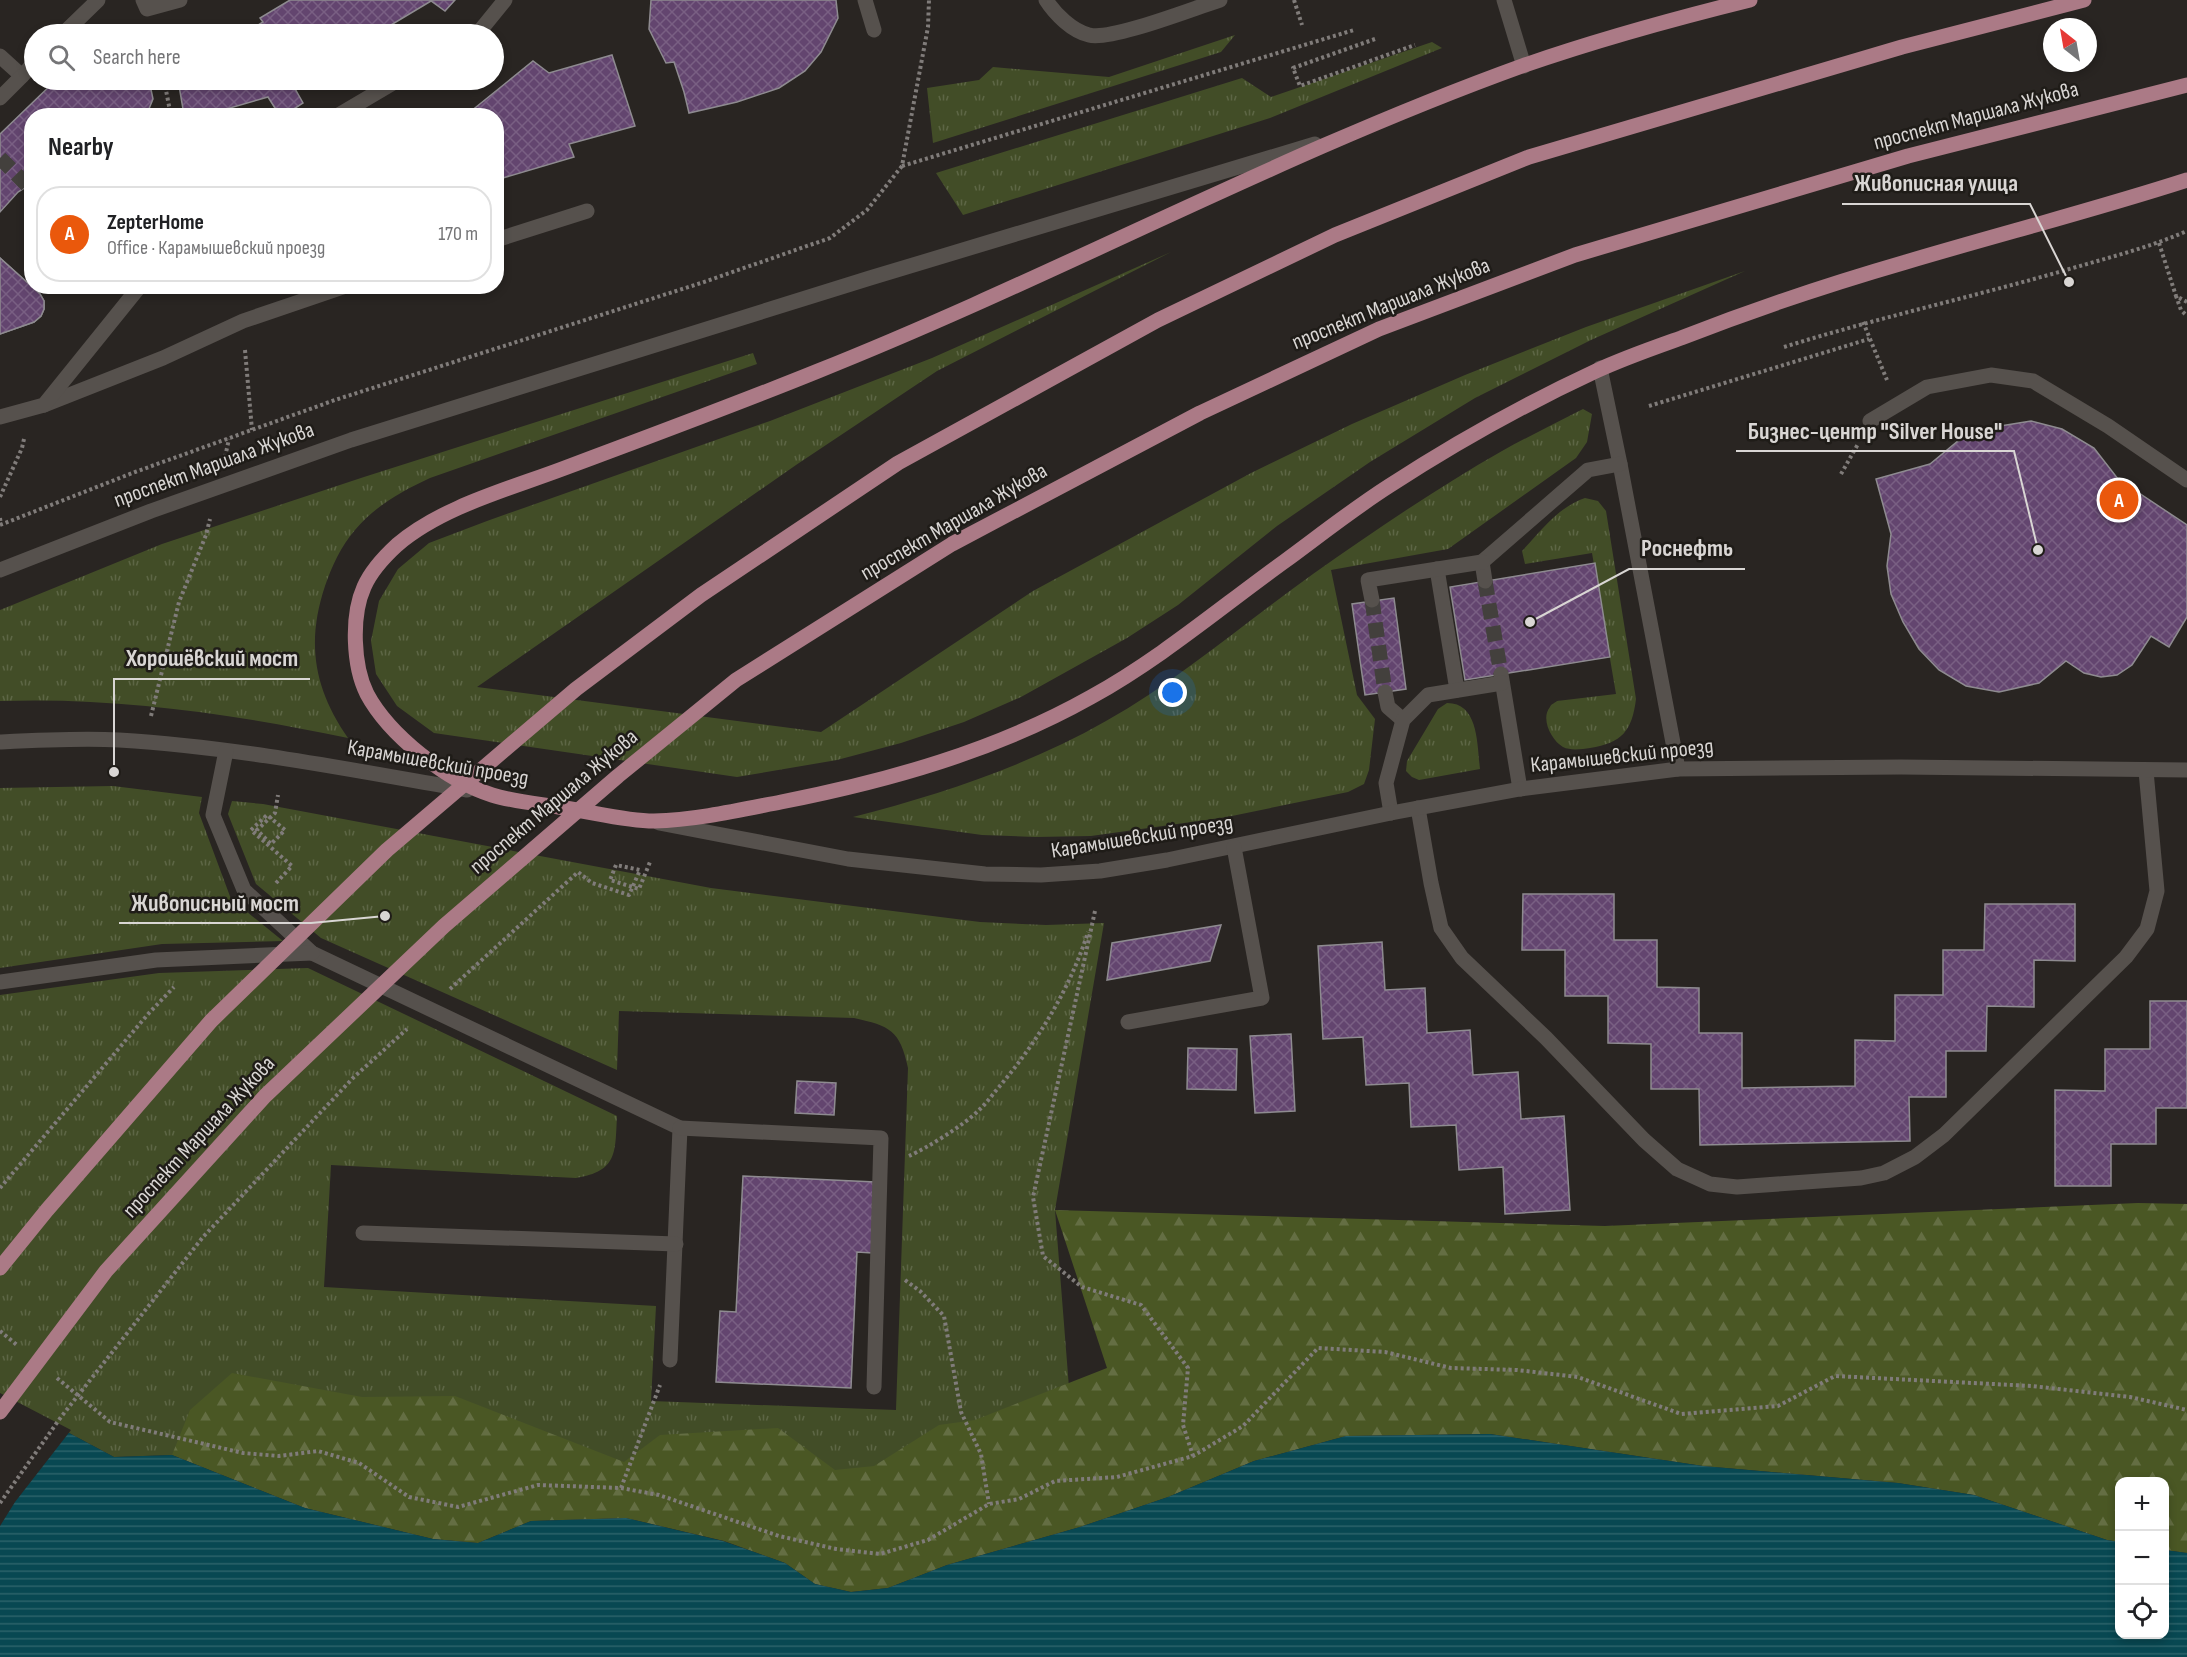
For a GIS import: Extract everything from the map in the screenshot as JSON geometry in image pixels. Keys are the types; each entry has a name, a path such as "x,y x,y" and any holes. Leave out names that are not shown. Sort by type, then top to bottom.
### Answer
{"main road":[{"name":"проспект Маршала Жукова","path":"1355,132 1524,66 1660,22 1750,0"},
{"path":"0,1268 47,1210 211,1021 387,850 576,688 702,595 898,464 1158,320 1335,236 1529,157 1902,47 2084,0"},
{"name":"проспект Маршала Жукова","path":"0,1412 106,1271 265,1096 444,926 618,776 736,680 952,544 1200,412 1379,329 1575,255 1908,156 2187,85"},
{"path":"488,794 449,773 416,751 382,718 360,682 355,639 361,591 386,554 420,526 479,500 758,396 891,342 1011,290 1143,227 1355,132"},
{"path":"650,821 746,809 844,789 976,750 1092,697 1194,629 1387,487 1490,425 1600,368 1769,305 1898,264 2187,180"},
{"name":"Карамышевский проезд","path":"488,794 650,821"}],"street":[{"path":"73,24 98,0"},
{"path":"143,0 147,9 180,0"},
{"path":"486,24 505,0"},
{"path":"865,0 874,30"},
{"path":"1046,0 1054,12 1089,35 1111,35 1220,0"},
{"path":"1504,0 1524,66"},
{"path":"0,56 22,76 0,98"},
{"path":"351,108 381,90"},
{"name":"проспект Маршала Жукова","path":"0,570 151,511 351,440 693,332 1355,132"},
{"path":"504,237 587,211"},
{"path":"44,405 130,294"},
{"path":"0,417 44,405 163,358 243,321 322,294"},
{"path":"1600,368 1678,769"},
{"path":"1870,421 1927,387 1991,375 2033,381 2108,426 2187,480"},
{"path":"1372,600 1368,580 1482,562 1588,470 1620,464"},
{"path":"1482,562 1485,581"},
{"path":"1437,569 1457,690"},
{"path":"1391,813 1386,783 1403,720 1428,695 1502,678 1520,789"},
{"path":"1385,692 1388,707 1403,720"},
{"name":"Карамышевский проезд","path":"0,742 56,739 144,743 226,751 488,794"},
{"path":"226,751 213,815 244,890 312,953 680,1128 881,1137 874,1387"},
{"name":"Карамышевский проезд","path":"650,821 848,859 985,874 1041,875 1100,871 1234,847 1391,813 1520,789 1678,769 1901,767 2187,770"},
{"path":"1418,808 1431,883 1442,928 1462,958 1546,1038 1644,1140 1677,1169 1710,1184 1737,1187 1861,1178 1884,1173 1915,1158 1944,1135 2126,957 2147,929 2157,891 2146,771"},
{"path":"1128,1023 1262,998 1234,847"},
{"path":"0,981 156,960 312,953"},
{"path":"670,1360 680,1128"},
{"path":"363,1233 676,1244"}],"path":[{"path":"0,518 1,525 135,472 335,400 701,283 830,238 867,210 902,166 928,27 929,0"},
{"path":"1294,0 1302,25"},
{"path":"902,166 1354,30"},
{"path":"1375,39 1293,68 1300,86 1415,45"},
{"path":"166,90 169,108"},
{"path":"1784,346 1863,322 1986,293 2159,243 2187,231"},
{"path":"2159,243 2181,310 2187,316"},
{"path":"235,294 242,301 252,430"},
{"path":"2176,296 2187,302"},
{"path":"1863,322 1890,385"},
{"path":"1649,406 1869,339"},
{"path":"0,497 22,448 26,432 25,411"},
{"path":"1841,474 1870,421"},
{"path":"144,743 179,602 206,535 229,439"},
{"path":"268,890 292,866 251,830 267,815 276,822 285,830 272,844 258,830 263,824 269,819 275,813 278,795"},
{"path":"448,991 578,872 592,883 629,895 633,886 636,878 640,870 616,865 610,880 630,886 639,889 650,862"},
{"path":"880,1169 920,1151 978,1112 1037,1039 1083,947 1095,911 1033,1197 1043,1256 1082,1287 1142,1305 1188,1368 1183,1425 1193,1456"},
{"path":"0,1188 149,1013 181,980"},
{"path":"0,1503 61,1417 203,1237 353,1078 414,1023"},
{"path":"879,1260 920,1291 944,1316 961,1412 981,1454 989,1504"},
{"path":"0,1331 18,1346"},
{"path":"55,1376 110,1422 243,1453 279,1456 318,1451 359,1463 409,1497 458,1507 538,1485 621,1488 659,1495 779,1536 836,1549 880,1554 928,1540 989,1504 1019,1498 1055,1481 1117,1478 1193,1456 1243,1426 1318,1347 1385,1352 1451,1368 1517,1370 1578,1377 1681,1414 1778,1406 1835,1376 2032,1386 2130,1397 2187,1410"},
{"path":"621,1488 670,1360"}],"green space":[{"path":"1235,35 1221,52 933,143 927,88 979,80 993,67 1109,77"},
{"path":"1432,42 1442,48 1270,118 963,215 936,173 1242,78 1271,97"},
{"path":"1171,252 937,371 796,465 477,687 821,732 1033,591 1251,473 1352,424 1465,375 1586,327 1745,271 1591,340 1475,398 1370,462 1277,526 1178,605 1127,638 1021,697 964,722 901,743 837,760 737,777 434,733 397,706 376,674 371,641 379,601 398,569 429,543 770,421 932,358"},
{"path":"753,353 757,364 430,478 390,500 363,521 345,543 334,564 319,607 316,627 315,646 321,683 327,702 348,738 175,709 88,702 0,701 0,610 162,544"},
{"path":"1583,409 1592,414 1587,442 1576,458 1448,549 1331,570 1357,695 1375,719 1369,770 1364,784 1348,792 1227,817 1091,836 982,835 853,817 919,799 983,777 1046,752 1106,721 1160,687 1313,574 1406,510 1502,451"},
{"path":"1585,498 1598,501 1606,511 1636,699 1632,719 1624,734 1618,739 1601,746 1573,749 1563,747 1551,735 1546,717 1551,706 1557,701 1616,694 1592,553 1525,564 1522,551 1558,513"},
{"path":"1447,703 1465,710 1471,718 1477,738 1480,769 1419,780 1406,771 1407,761 1438,709"},
{"path":"113,786 202,797 199,813 231,899 283,941 162,944 0,968 0,788"},
{"path":"232,801 263,804 711,888 980,922 1046,925 1104,923 1055,1210 1080,1527 172,1455 114,1457 0,1396 0,995 159,973 308,968 617,1116 616,1140 612,1158 600,1171 576,1178 331,1165 324,1287 656,1306 651,1401 896,1410 908,1068 901,1045 892,1032 885,1027 854,1018 619,1011 617,1070 321,938 256,884 228,814"},
{"path":"2138,1203 2187,1204 2187,1553 2169,1551 2169,1477 2115,1477 2115,1541 1974,1495 1898,1483 1703,1466 1490,1434 1346,1436 1254,1461 1168,1497 1080,1527 947,1565 888,1588 851,1592 815,1584 785,1563 724,1541 626,1518 531,1521 478,1543 433,1539 305,1508 172,1455 190,1410 232,1373 362,1397 455,1396 624,1462 660,1435 778,1428 835,1470 874,1466 939,1425 975,1420 1107,1368 1055,1210 1605,1226"}],"water":[{"path":"0,1396 114,1457 172,1455 305,1508 433,1539 478,1543 531,1521 626,1518 723,1541 785,1563 815,1584 851,1592 888,1588 947,1565 1080,1527 1168,1497 1254,1461 1346,1436 1490,1434 1703,1466 1898,1483 1974,1495 2115,1541 2115,1639 2169,1639 2169,1551 2187,1553 2187,1657 0,1657"}],"pier":[{"path":"0,1393 71,1430 15,1502 0,1526"}],"building":[{"path":"290,0 455,0 445,11 431,1 393,24 260,24 263,22 260,18"},
{"path":"651,0 836,0 838,18 821,52 805,71 779,88 737,102 689,113 674,62 666,63 649,29"},
{"path":"612,55 635,126 569,144 574,157 504,178 504,108 475,108 497,90 504,90 504,84 533,61 549,73"},
{"path":"46,90 151,90 153,99 149,108 27,108"},
{"path":"180,90 296,90 303,103 295,108 275,108 268,97 230,108 183,108"},
{"path":"24,111 24,188 0,212 0,134"},
{"path":"0,258 24,280 24,294 40,294 44,301 44,309 41,316 34,322 0,334"},
{"path":"0,258 24,280 24,294 40,294 44,301 44,309 41,316 34,322 0,334"},
{"path":"2031,421 2062,429 2094,448 2118,479 2187,525 2187,617 2169,647 2151,636 2132,665 2117,675 2101,677 2084,673 2066,661 2039,683 1999,692 1966,686 1939,670 1919,649 1903,622 1891,594 1887,566 1891,534 1876,479 1930,464 1958,441 1994,427"},
{"path":"1595,563 1610,657 1465,680 1450,587"},
{"path":"1394,598 1406,689 1365,695 1352,604"},
{"path":"1523,894 1614,894 1614,940 1657,940 1657,987 1699,988 1699,1033 1742,1033 1742,1088 1855,1086 1855,1040 1895,1041 1895,995 1943,995 1943,950 1984,950 1985,904 2075,904 2075,961 2034,960 2034,1007 1987,1006 1986,1051 1946,1051 1946,1097 1909,1097 1910,1141 1700,1145 1699,1089 1651,1089 1651,1044 1608,1043 1608,996 1565,996 1565,950 1522,950"},
{"path":"1221,925 1210,961 1107,980 1112,943"},
{"path":"1382,942 1385,990 1425,988 1427,1033 1470,1030 1473,1075 1518,1072 1521,1119 1564,1116 1570,1210 1505,1214 1503,1167 1459,1170 1456,1125 1411,1127 1409,1083 1366,1085 1363,1037 1323,1039 1318,946"},
{"path":"2150,1001 2187,1001 2187,1108 2156,1108 2156,1144 2111,1144 2111,1186 2055,1186 2055,1090 2105,1091 2105,1049 2150,1049"},
{"path":"1291,1034 1295,1111 1255,1113 1250,1036"},
{"path":"1188,1048 1237,1049 1236,1090 1187,1089"},
{"path":"797,1081 836,1083 834,1115 795,1113"},
{"path":"743,1176 875,1182 872,1253 857,1252 851,1388 716,1382 720,1311 736,1312"}],"tunnel":[{"path":"0,158 24,182"},
{"path":"1485,581 1501,674"},
{"path":"1372,600 1385,692"}],"place":[{"name":"Живописная улица","path":"2069,282"},
{"name":"ZepterHome","path":"2119,500"},
{"name":"Бизнес-центр \"Silver House\"","path":"2038,550"},
{"name":"Роснефть","path":"1530,622"},
{"name":"Хорошёвский мост","path":"114,772"},
{"name":"Живописный мост","path":"385,916"}]}
